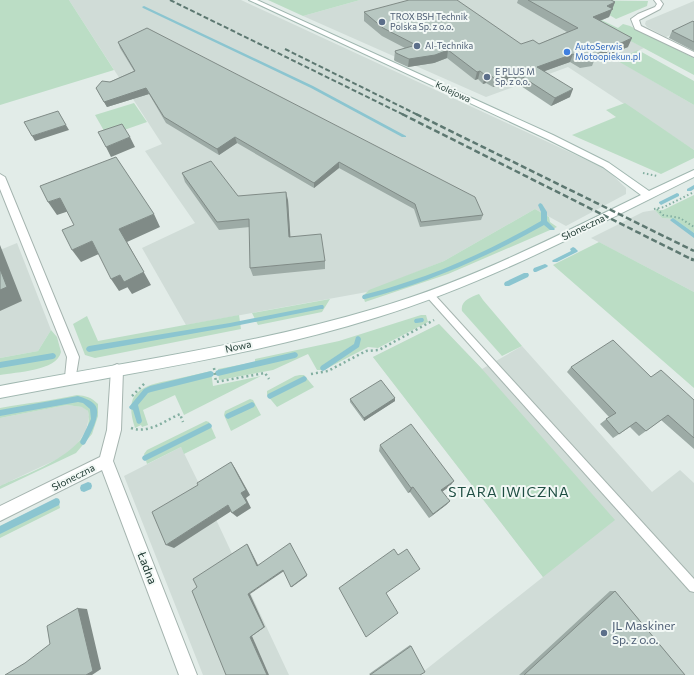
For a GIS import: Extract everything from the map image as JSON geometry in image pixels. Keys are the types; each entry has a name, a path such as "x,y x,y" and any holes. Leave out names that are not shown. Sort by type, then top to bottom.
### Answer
{"street":[{"name":"Kolejowa","path":"252,0 550,137 606,166 647,195"},
{"path":"657,0 660,4 658,8 640,15 635,19 638,26 694,55"},
{"name":"Słoneczna","path":"471,278 534,251 694,173"},
{"path":"0,177 73,356 72,377"},
{"name":"Nowa","path":"0,392 306,332 430,295 471,278"},
{"name":"Słoneczna","path":"0,514 106,461 114,430 116,370"},
{"name":"Ładna","path":"106,461 188,675"}],"lane":[{"path":"430,295 694,587"}],"path":[{"path":"664,207 694,192"},
{"path":"657,209 663,215 680,218 694,227"},
{"path":"311,374 328,370 366,351 379,350 436,320"},
{"path":"207,367 214,368 221,366"},
{"path":"214,368 216,382 265,373 269,379"},
{"path":"130,401 141,385 151,380"},
{"path":"129,423 132,428 139,431 147,430 180,414 183,422"}],"shaded area":[{"path":"69,0 241,0 606,169 626,188 626,194 566,226 535,209 444,261 367,292 186,325 142,248 195,223 145,151 162,144"},
{"path":"360,0 523,0 585,16 644,48 617,60 694,105 694,150 568,67 486,97 303,16"},
{"path":"694,1 694,30 673,34 666,37 647,27 645,24 646,21"},
{"path":"655,210 662,218 674,219 694,233 694,292 591,238 643,212"},
{"path":"17,243 51,330 38,351 0,358 0,250"},
{"path":"439,324 482,369 522,346 652,492 680,470 694,483 694,675 419,675 543,577 373,357"},
{"path":"67,405 83,407 88,411 89,417 86,431 75,447 64,456 0,486 0,418"},
{"path":"181,447 289,675 203,675 124,476"}],"green space":[{"path":"0,0 69,0 114,70 0,105"},
{"path":"268,0 360,0 303,16"},
{"path":"554,0 648,1 647,6 616,19 606,13 612,10 597,3 585,12 618,28 623,24 630,26 694,58 694,75"},
{"path":"638,50 694,81 694,105 616,60"},
{"path":"134,103 147,122 107,136 95,115"},
{"path":"625,103 694,150 694,158 661,174 572,135 616,117 606,110"},
{"path":"694,195 694,233 674,219 662,218 655,210 663,210"},
{"path":"535,209 549,217 550,222 557,227 448,274 365,302 363,296 369,290 444,261"},
{"path":"599,242 694,292 694,388 553,265"},
{"path":"479,294 522,346 502,356 462,311 464,302"},
{"path":"330,299 322,312 258,325 252,313"},
{"path":"239,315 241,329 95,358 85,355 73,324 87,316 98,341"},
{"path":"421,315 426,315 428,322 378,348 368,347 324,370 317,370 308,354 273,370 219,380 218,369 255,362 255,359 339,341"},
{"path":"439,324 482,369 615,520 543,577 373,357"},
{"path":"51,330 57,337 61,352 58,358 52,363 35,370 0,375 0,358 38,351"},
{"path":"211,371 213,386 261,376 184,415 175,395 143,410 148,425 142,427 141,425 135,428 131,406 137,393 143,388 160,382"},
{"path":"304,375 314,387 277,407 267,395 267,391 295,376"},
{"path":"77,395 88,397 98,404 98,416 92,434 76,453 0,489 0,486 58,459 71,449 82,438 88,425 88,411 82,407 67,405 0,418 0,408"},
{"path":"250,399 253,400 261,415 231,431 224,415 225,411"},
{"path":"206,421 209,422 216,438 184,454 181,447 147,464 144,454 147,450"},
{"path":"58,498 60,508 0,538 0,526"}],"building":[{"path":"409,0 457,0 521,44 533,40 539,44 578,28 528,0 611,0 615,2 607,6 613,9 593,17 632,38 597,54 595,58 583,59 573,54 537,67 573,89 555,98 518,74 514,75 512,73 495,79 489,74 485,75 480,71 477,72 448,50 435,55 409,59 396,53 395,51 416,45 383,28 364,12"},
{"path":"693,21 694,42 672,31"},
{"path":"147,28 475,197 483,215 421,222 415,204 339,162 314,183 235,137 217,149 164,117 146,88 104,102 96,88 102,81 110,82 135,71 118,42"},
{"path":"58,111 66,125 32,136 24,122"},
{"path":"122,124 130,137 106,147 98,132"},
{"path":"116,157 154,214 119,229 144,272 124,282 120,275 111,279 92,241 72,250 62,230 74,225 60,198 48,202 40,186"},
{"path":"211,161 238,196 286,192 289,237 321,234 325,261 250,268 249,219 217,222 182,173"},
{"path":"0,269 7,287 0,290"},
{"path":"613,340 651,377 661,370 694,400 694,438 668,415 646,431 636,422 619,434 606,419 616,413 571,367"},
{"path":"381,380 395,398 364,418 350,399"},
{"path":"411,424 454,481 441,490 450,501 433,514 413,487 411,488 380,445"},
{"path":"231,462 246,490 241,493 247,503 232,513 228,505 166,545 152,512 198,485 197,483"},
{"path":"290,543 307,575 291,587 283,570 248,594 264,627 250,637 267,675 226,675 192,591 197,587 193,579 247,544 257,566"},
{"path":"394,549 398,555 407,549 420,569 386,593 398,613 366,637 339,588"},
{"name":"JL Maskiner Sp. z o.o.","path":"615,591 685,675 524,675"},
{"path":"78,608 93,671 86,675 5,675 25,663 50,644 47,626"},
{"path":"411,646 425,672 420,675 370,675"}],"waterway":[{"path":"144,7 312,87 404,136"},
{"path":"689,190 694,187"},
{"path":"661,203 677,195"},
{"path":"540,205 544,212 544,222"},
{"path":"673,220 694,236"},
{"path":"365,297 410,284 457,266 525,233 544,222"},
{"path":"544,222 552,229"},
{"path":"555,261 575,251 573,249"},
{"path":"536,270 545,266"},
{"path":"507,284 526,275"},
{"path":"89,349 230,325 321,307"},
{"path":"417,321 421,320"},
{"path":"323,368 357,345 358,339"},
{"path":"218,373 295,355"},
{"path":"0,365 53,356"},
{"path":"132,407 146,391 150,389 211,374"},
{"path":"270,396 304,379"},
{"path":"0,413 78,399 85,401 93,407 94,419 83,442"},
{"path":"228,416 252,405"},
{"path":"135,406 139,421"},
{"path":"145,458 209,426"},
{"path":"84,488 88,486"},
{"path":"0,530 56,502"}],"railway":[{"path":"170,0 404,115"},
{"path":"285,49 418,115"},
{"path":"416,114 694,251"},
{"path":"404,115 691,259"}],"place":[{"name":"TROX BSH Technik Polska Sp. z o.o.","path":"382,22"},
{"name":"Al-Technika","path":"417,46"},
{"name":"AutoSerwis Motoopiekun.pl","path":"567,52"},
{"name":"E PLUS M Sp. z o.o.","path":"487,77"},
{"name":"JL Maskiner Sp. z o.o.","path":"604,633"}],"district":[{"name":"STARA IWICZNA","path":"509,492"}]}
